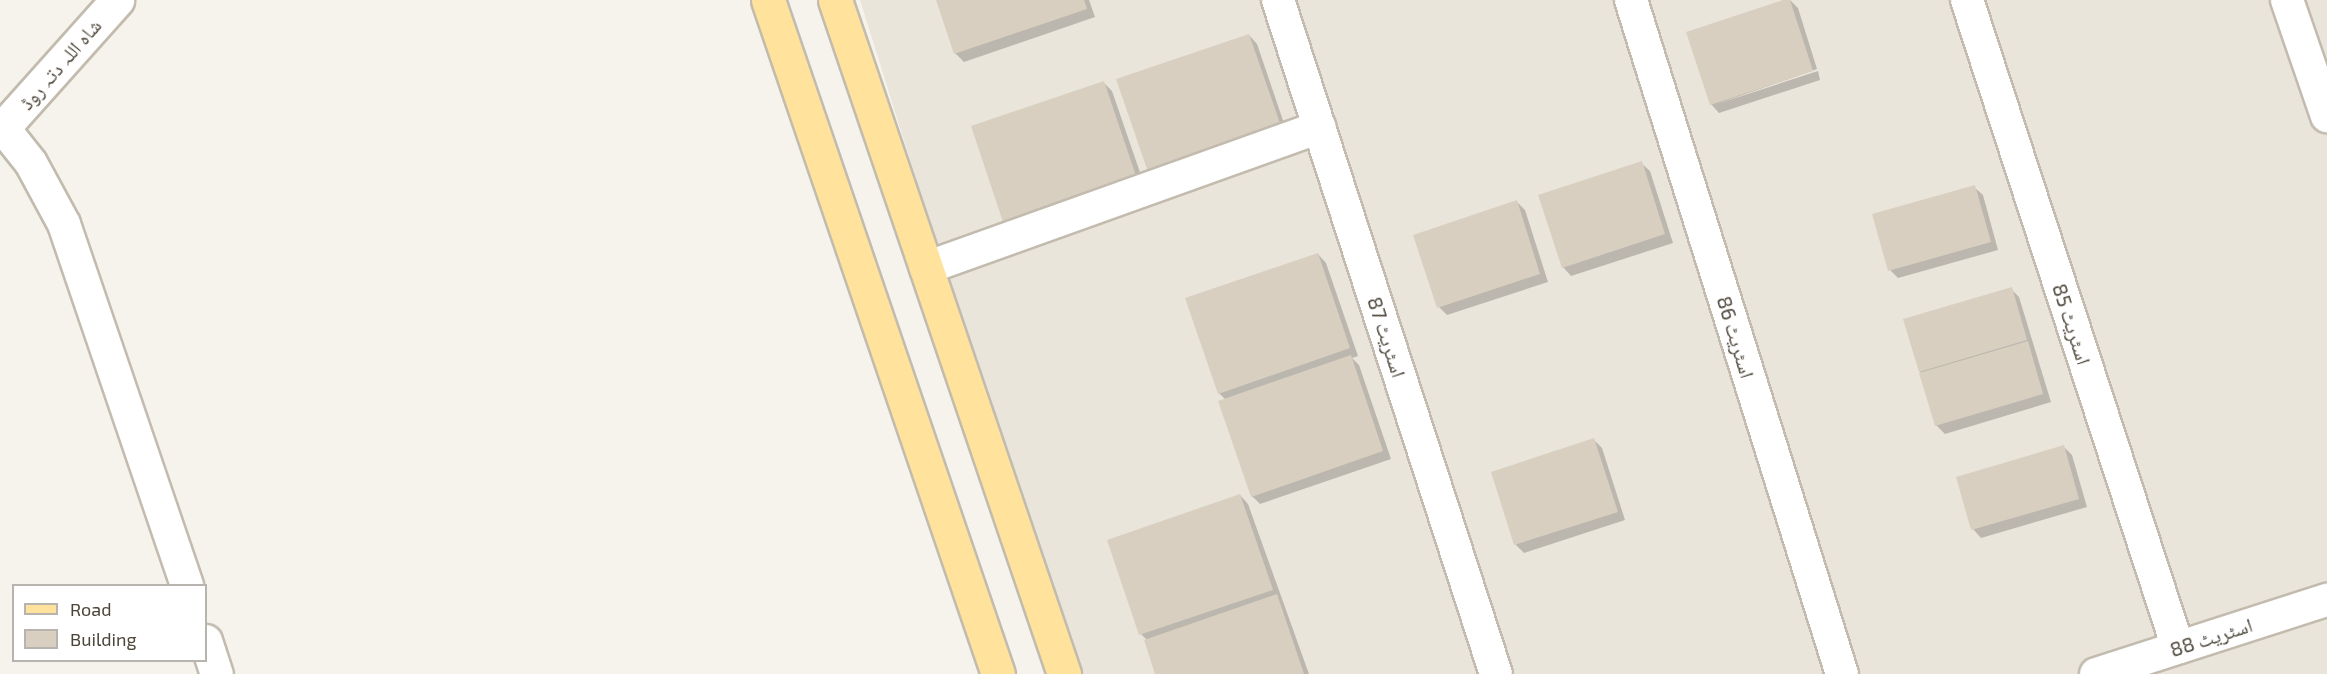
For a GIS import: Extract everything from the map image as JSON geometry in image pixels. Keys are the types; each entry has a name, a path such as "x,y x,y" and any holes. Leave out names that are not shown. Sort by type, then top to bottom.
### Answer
{"main road":[{"path":"768,0 998,674"},
{"path":"835,0 1064,674"}],"street":[{"name":"شاہ اللہ دتہ روڈ","path":"2,130 117,0"},
{"name":"اسٹریٹ 87","path":"1278,0 1496,674"},
{"name":"اسٹریٹ 86","path":"1631,0 1842,674"},
{"name":"اسٹریٹ 85","path":"1966,0 2178,648"},
{"path":"2287,0 2327,116"},
{"path":"926,268 1319,127"},
{"path":"2,130 31,163 64,224 187,584"},
{"name":"اسٹریٹ 88","path":"2108,672 2327,600"},
{"path":"207,644 217,674"}],"shaded area":[{"path":"860,0 2327,0 2327,674 1071,674"}],"building":[{"path":"936,0 1084,0 1087,9 954,54"},
{"path":"1783,0 1790,0 1813,71 1710,105 1686,32"},
{"path":"1249,34 1282,129 1149,175 1116,79"},
{"path":"1104,81 1136,176 1003,222 971,126"},
{"path":"1642,161 1665,234 1562,268 1538,195"},
{"path":"1975,185 1991,242 1888,271 1872,214"},
{"path":"1517,200 1540,274 1437,308 1413,235"},
{"path":"1318,253 1350,348 1218,394 1185,298"},
{"path":"2012,287 2027,340 1919,372 1903,319"},
{"path":"2028,341 2043,394 1935,426 1919,373"},
{"path":"1351,355 1383,451 1251,497 1218,401"},
{"path":"1594,438 1618,512 1514,545 1491,472"},
{"path":"2064,445 2079,499 1971,530 1956,477"},
{"path":"1240,494 1273,590 1139,635 1107,540"},
{"path":"1277,594 1304,674 1155,674 1144,640"}]}
